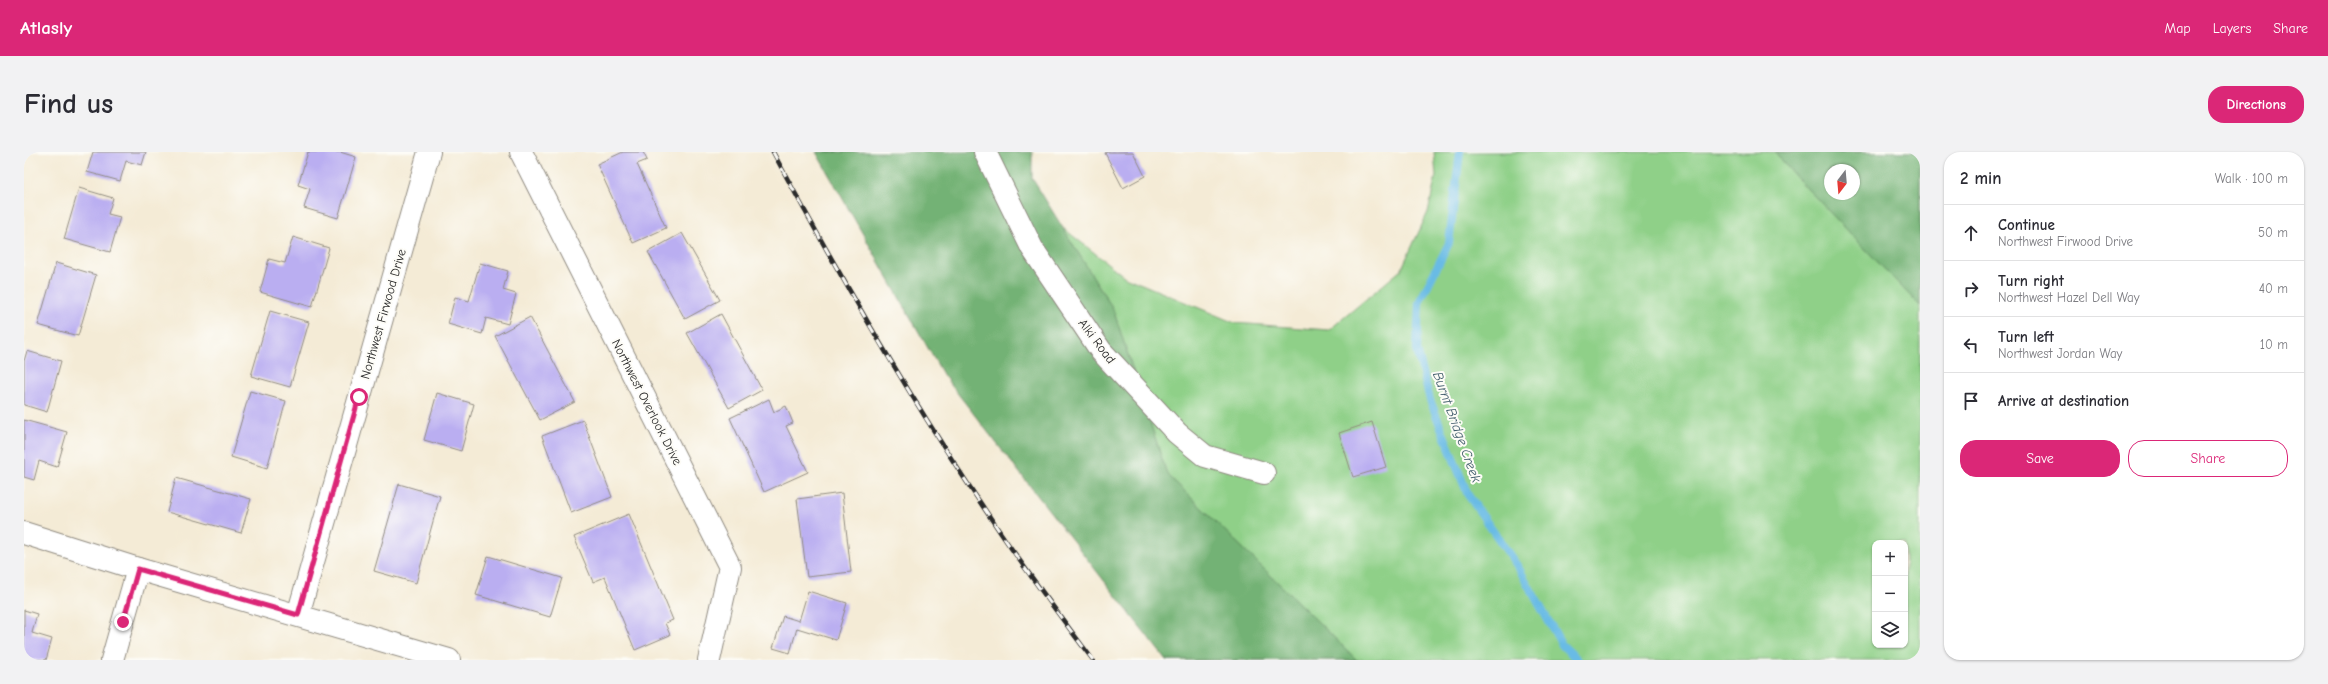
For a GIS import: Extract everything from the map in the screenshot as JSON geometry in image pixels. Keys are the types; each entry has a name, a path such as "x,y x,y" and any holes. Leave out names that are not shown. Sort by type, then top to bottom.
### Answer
{"street":[{"name":"Northwest Firwood Drive","path":"298,615 429,152"},
{"name":"Northwest Overlook Drive","path":"521,152 730,567 709,660"},
{"name":"Alki Road","path":"985,152 1032,248 1101,351 1177,433 1205,456 1264,473"},
{"path":"24,533 138,569 449,660"},
{"path":"112,660 138,569"}],"green space":[{"path":"816,152 1032,152 1032,178 1113,309 1167,474 1357,660 1166,660 944,376"},
{"path":"1434,152 1920,152 1920,660 1166,660 1063,228 1125,277 1235,323 1329,330 1401,270 1428,212 1436,176"},
{"path":"1775,152 1920,152 1920,306 1795,176"}],"building":[{"path":"93,152 146,152 142,165 126,161 120,181 87,172"},
{"path":"308,152 340,152 356,157 338,218 304,208 310,189 298,185"},
{"path":"623,152 643,152 647,160 637,164 666,228 633,243 597,164"},
{"path":"1133,152 1145,176 1123,188 1105,153"},
{"path":"79,188 113,198 108,214 120,217 110,252 64,239"},
{"path":"682,233 720,300 685,319 648,252"},
{"path":"293,237 329,248 312,307 260,292 269,259 285,263"},
{"path":"56,263 96,275 78,336 38,325"},
{"path":"480,263 508,271 503,290 516,294 508,324 486,318 482,334 448,324 455,297 469,301"},
{"path":"270,311 309,322 290,387 251,376"},
{"path":"721,314 762,390 729,408 687,333"},
{"path":"530,317 575,402 540,420 495,336"},
{"path":"27,351 61,361 47,412 24,405 24,361"},
{"path":"250,391 286,401 267,468 231,457"},
{"path":"437,393 474,404 461,451 424,440"},
{"path":"769,399 774,412 786,406 793,423 786,426 808,472 764,492 730,418"},
{"path":"24,420 67,432 57,467 39,461 34,480 24,477"},
{"path":"583,420 612,497 571,513 542,436"},
{"path":"1372,422 1386,467 1353,477 1339,433"},
{"path":"176,478 251,499 241,533 167,512"},
{"path":"399,484 440,496 416,583 374,571"},
{"path":"842,493 851,572 807,577 797,499"},
{"path":"629,514 673,620 665,623 670,635 635,650 605,577 593,582 574,537"},
{"path":"488,556 562,578 550,617 476,595"},
{"path":"808,591 847,603 836,640 797,628 790,653 773,648 783,616 799,621"},
{"path":"24,610 37,614 32,633 52,639 46,660 24,660"}],"waterway":[{"name":"Burnt Bridge Creek","path":"1460,152 1449,243 1419,303 1417,350 1430,400 1468,495 1518,567 1562,645 1578,660"}],"railway":[{"path":"773,152 851,294 906,387 964,478 1018,558 1093,660"}],"route":[{"path":"123,622 138,569 298,615 359,397"}]}
